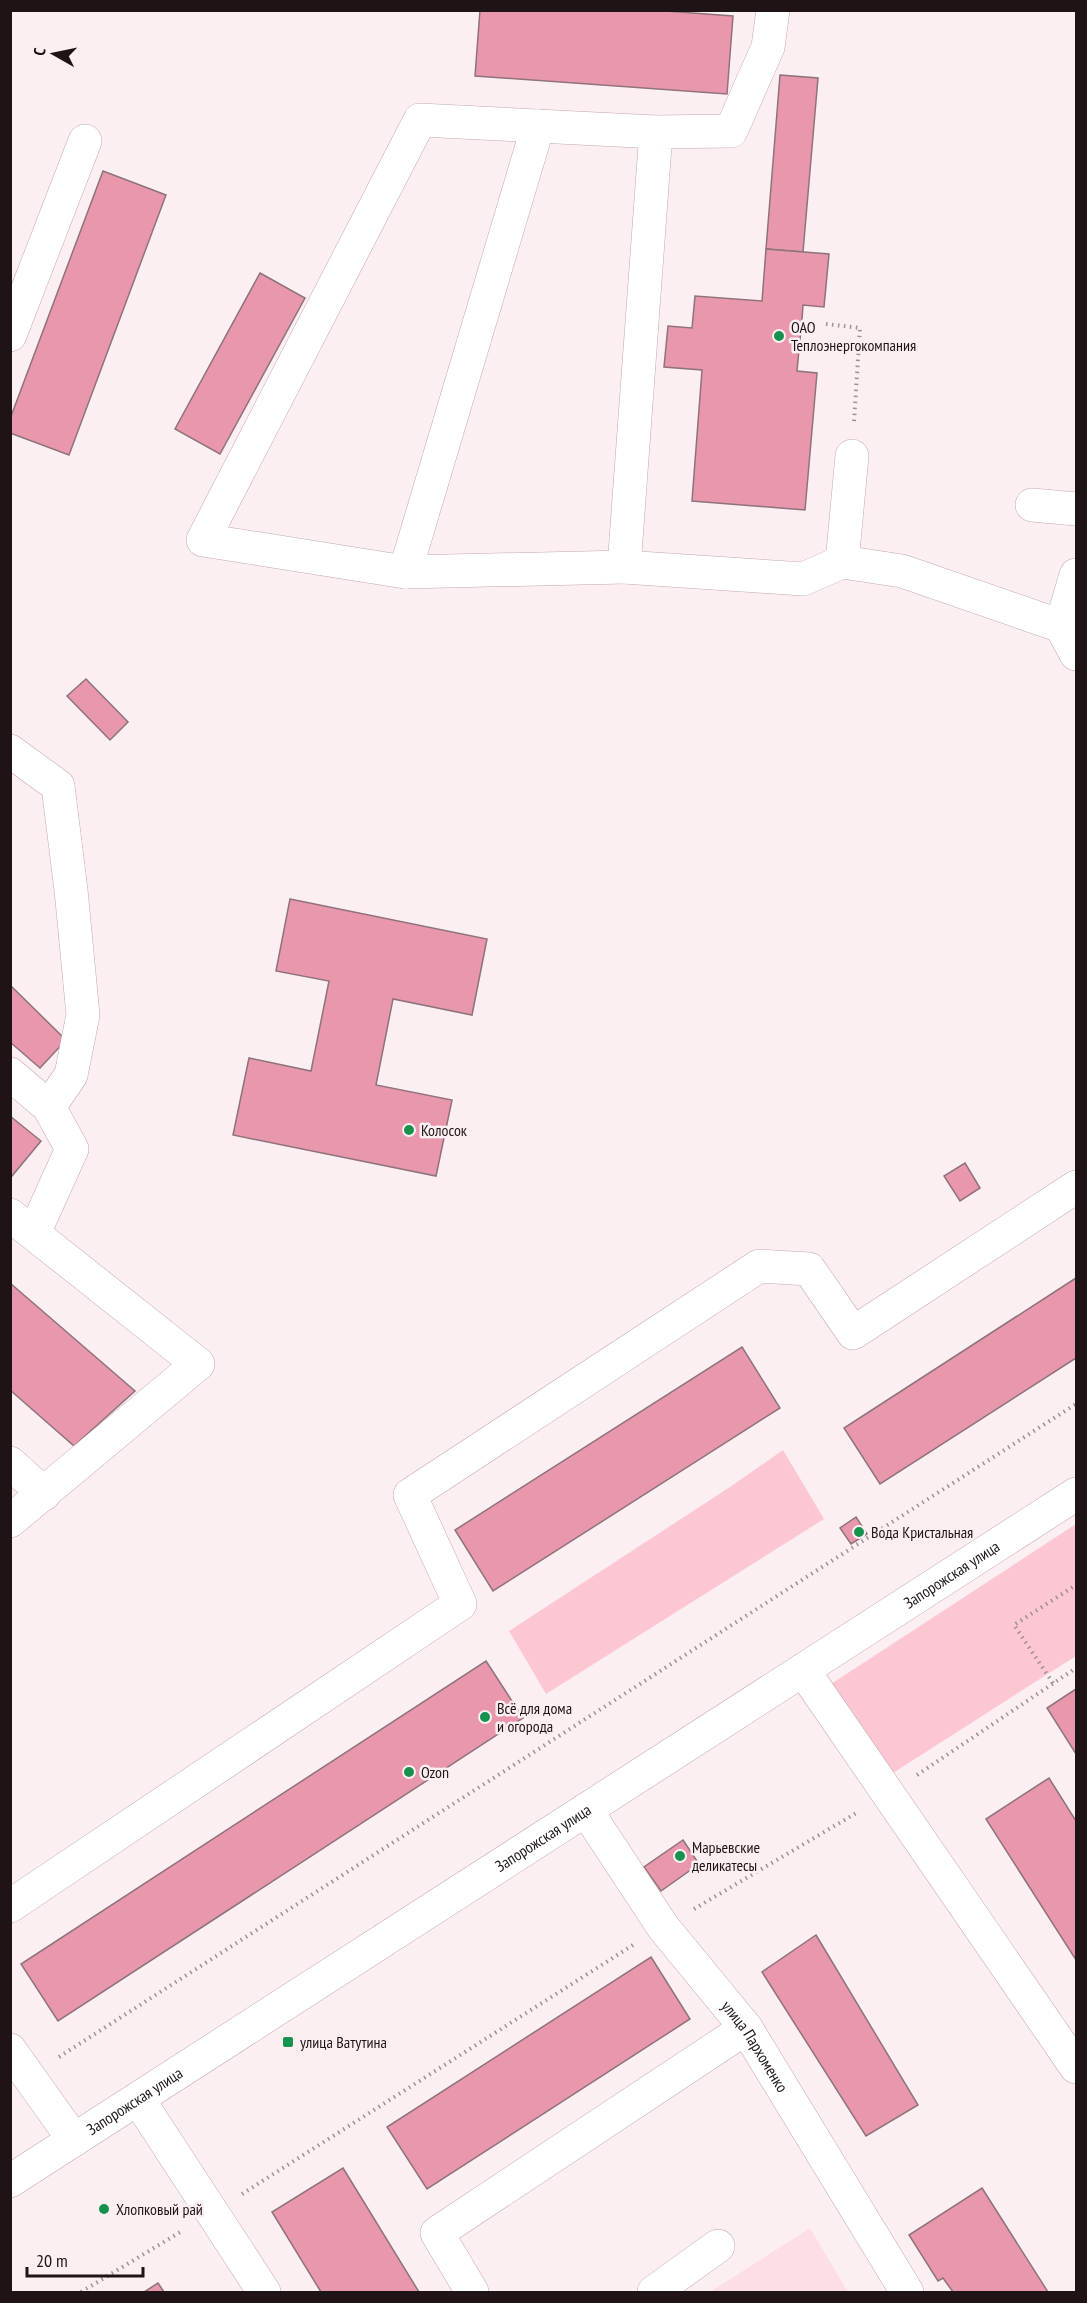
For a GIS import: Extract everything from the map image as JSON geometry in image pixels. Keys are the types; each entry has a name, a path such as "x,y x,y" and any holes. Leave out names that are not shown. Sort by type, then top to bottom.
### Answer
{"street":[{"path":"772,10 768,47 731,131 656,132 420,120 203,540 405,572 624,567 803,579 842,562 902,571 1061,626 1077,654"},
{"path":"405,572 538,126"},
{"path":"624,567 656,132"},
{"path":"10,335 85,141"},
{"path":"842,562 852,456"},
{"path":"1032,505 1077,508"},
{"path":"1061,626 1077,575"},
{"path":"10,751 58,786 71,890 83,1015 71,1075 49,1107"},
{"path":"10,1074 49,1107 72,1149 22,1224 198,1364 10,1521"},
{"path":"10,1906 460,1604 411,1495 759,1266 809,1269 853,1333 1077,1187"},
{"path":"10,1463 44,1494"},
{"name":"Запорожская улица","path":"10,2181 1077,1494"},
{"path":"803,1670 1077,2067"},
{"name":"улица Пархоменко","path":"586,1810 663,1927 746,2028 907,2292"},
{"path":"472,2292 437,2233 746,2028"},
{"path":"10,2050 74,2140"},
{"path":"138,2099 264,2292"},
{"path":"654,2292 718,2246"}],"path":[{"path":"826,324 860,328 852,456"},
{"path":"30,2076 1077,1404"},
{"path":"1053,1683 1014,1625 1077,1585"},
{"path":"81,2292 212,2213 663,1927 888,1794 1077,1668"}],"shaded area":[{"path":"783,1450 824,1519 546,1694 509,1631"},
{"path":"1076,1524 1076,1656 893,1773 831,1684"},
{"path":"810,2228 848,2292 710,2292"}],"building":[{"path":"480,10 652,10 733,16 727,94 475,76"},
{"path":"780,75 818,78 803,252 766,249"},
{"path":"103,171 166,195 69,455 10,433 10,419"},
{"path":"766,249 829,254 824,307 803,305 797,371 817,373 805,510 692,501 702,370 664,367 668,326 692,328 695,296 762,301"},
{"path":"260,273 305,298 220,454 175,429"},
{"path":"86,679 128,722 110,740 67,696"},
{"path":"290,899 487,939 472,1015 393,999 376,1085 452,1100 436,1176 233,1135 249,1058 311,1071 329,981 276,971"},
{"path":"10,985 66,1040 40,1068 10,1042"},
{"path":"10,1116 41,1141 12,1176 10,1175"},
{"path":"965,1163 980,1188 960,1201 944,1176"},
{"path":"1076,1278 1076,1358 880,1484 844,1428"},
{"path":"10,1283 135,1391 74,1446 10,1390"},
{"path":"742,1347 780,1408 493,1591 455,1530"},
{"path":"856,1517 867,1534 851,1544 840,1528"},
{"path":"486,1661 523,1718 58,2021 21,1964"},
{"path":"1076,1689 1076,1754 1047,1708"},
{"path":"1049,1778 1076,1821 1076,1960 986,1819"},
{"path":"683,1840 699,1864 661,1891 644,1867"},
{"path":"816,1935 918,2105 866,2136 762,1972"},
{"path":"651,1957 690,2019 427,2189 387,2127"},
{"path":"343,2168 419,2292 321,2292 272,2212"},
{"path":"982,2188 1048,2292 953,2292 943,2278 938,2281 909,2235"},
{"path":"158,2283 164,2292 144,2292"}],"place":[{"name":"ОАО Теплоэнергокомпания","path":"779,336"},
{"name":"Колосок","path":"409,1130"},
{"name":"Вода Кристальная","path":"859,1532"},
{"name":"Всё для дома и огорода","path":"485,1717"},
{"name":"Ozon","path":"409,1772"},
{"name":"Марьевские деликатесы","path":"680,1856"},
{"name":"улица Ватутина","path":"288,2042"},
{"name":"Хлопковый рай","path":"104,2209"}]}
